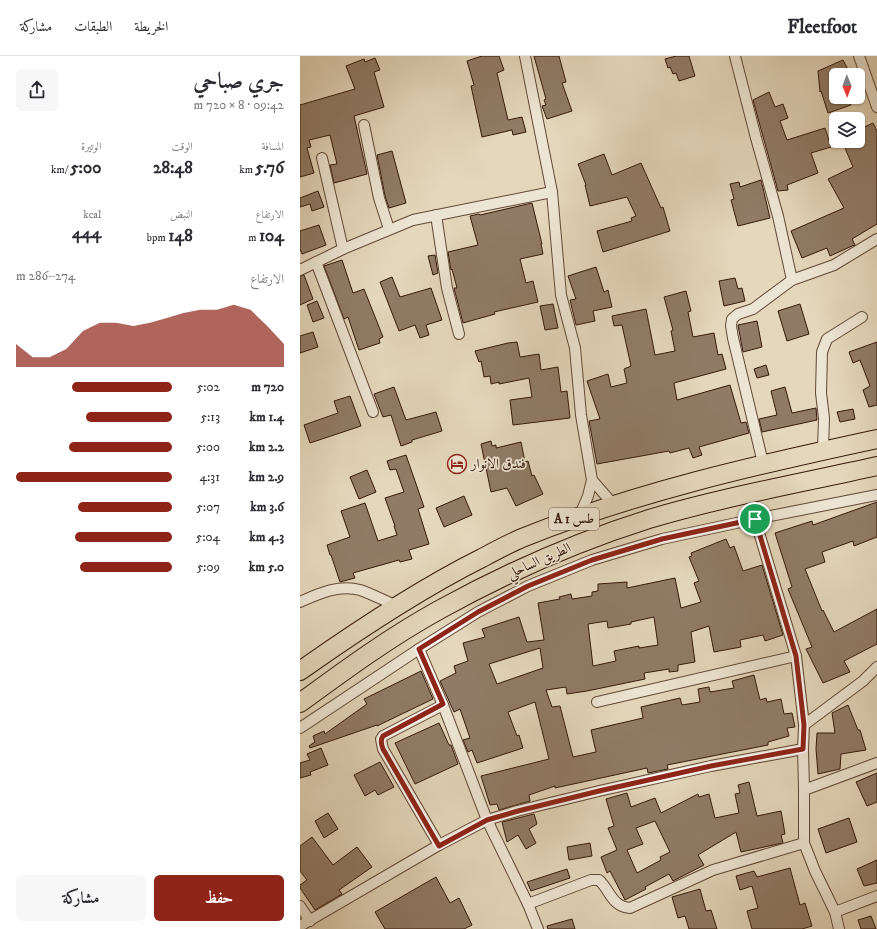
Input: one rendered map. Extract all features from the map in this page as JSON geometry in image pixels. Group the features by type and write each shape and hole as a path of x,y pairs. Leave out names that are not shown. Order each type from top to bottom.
{"highway":[{"name":"الطريق الساحلي","path":"300,671 335,646 453,572 521,539 613,504 673,487 763,463 877,439"},
{"name":"الطريق الساحلي","path":"300,703 358,660 439,610 511,573 585,541 649,519 712,503 877,466"}],"street":[{"path":"525,56 552,192 561,295 575,348 581,415 592,480 588,496 579,517"},
{"path":"735,56 778,216 792,280"},
{"path":"859,56 877,107"},
{"path":"364,125 379,198 389,229"},
{"path":"322,158 343,249"},
{"path":"300,270 343,249 413,220 552,192"},
{"path":"436,215 447,288 459,334"},
{"path":"763,463 731,326 732,319 738,314 752,309 792,280 834,265 877,239"},
{"path":"316,262 373,412"},
{"path":"823,450 824,418 821,393 822,352 827,339 862,317"},
{"path":"592,480 613,504"},
{"path":"300,728 419,649 478,612 528,586 592,560 662,539 755,519 876,498"},
{"path":"755,519 796,656 804,725 804,843 815,871 835,912 839,929"},
{"path":"300,602 321,593 341,588 358,590 397,606"},
{"path":"419,649 443,704 487,820 528,904 538,929"},
{"path":"597,702 796,656"},
{"path":"804,725 863,681 877,667"},
{"path":"439,846 383,749 381,739 383,736 443,704"},
{"path":"300,926 487,820 621,786 711,766 803,749"},
{"path":"804,790 877,763"},
{"path":"528,904 592,880 599,880 614,900 623,907 630,908 713,870 804,843"},
{"path":"835,912 877,896"},
{"path":"300,906 310,921"}],"building":[{"path":"482,56 499,56 504,70 497,73 508,120 522,117 526,132 513,135 512,130 482,137 471,86 474,85 467,61"},
{"path":"534,56 559,56 566,82 562,83 572,111 547,119 542,106 546,105 544,100 546,99"},
{"path":"676,56 689,56 695,76 679,81 676,73 673,74 670,67 668,68 665,59"},
{"path":"375,58 380,70 374,72 384,107 354,116 367,174 334,183 330,165 337,164 330,135 309,140 311,147 307,148 314,173 300,177 300,105 355,89 346,66 364,59 365,62"},
{"path":"843,60 847,68 829,68 829,104 851,105 828,113 821,91 820,92 818,71"},
{"path":"769,92 775,107 783,104 788,118 780,121 787,140 825,128 829,141 829,148 811,153 818,173 787,185 788,190 778,191 753,100"},
{"path":"873,123 877,131 877,224 852,239 855,245 830,256 827,248 802,258 791,231 844,208 828,179 853,167 845,148 865,148 865,127"},
{"path":"392,151 406,203 389,208 385,196 377,155"},
{"path":"604,154 612,175 641,163 661,208 663,207 670,231 603,252 597,231 632,221 631,218 636,216 627,197 590,206 586,185 578,164"},
{"path":"761,180 770,218 738,226 731,200 734,199 730,184 739,182 740,187"},
{"path":"318,191 324,207 312,211 310,204 300,207 300,198"},
{"path":"532,203 543,254 520,259 526,283 533,281 538,302 494,312 495,314 463,323 454,288 457,288 452,269 451,270 448,252 478,245 470,216"},
{"path":"319,225 326,245 302,254 300,249 300,231"},
{"path":"435,255 438,273 433,275 428,256"},
{"path":"342,260 353,293 364,289 383,337 379,339 380,343 359,350 348,317 344,319 324,266"},
{"path":"596,267 604,292 608,290 612,307 593,311 595,321 576,325 570,300 576,299 568,276"},
{"path":"304,275 313,299 300,305 300,276"},
{"path":"392,277 400,297 431,288 442,320 426,325 429,335 420,338 415,325 399,331 380,282"},
{"path":"735,278 738,289 742,288 745,301 724,306 719,281"},
{"path":"686,291 691,311 688,312 693,337 714,333 718,355 722,354 726,369 674,383 677,400 730,385 741,423 746,422 749,433 699,447 702,455 693,458 689,448 670,453 669,451 597,464 589,421 600,419 587,381 608,374 611,387 627,383 624,369 631,366 622,325 614,326 612,316 646,309 655,355 675,351 671,331 673,330 664,297"},
{"path":"317,301 324,318 313,322 307,305"},
{"path":"553,304 558,328 545,330 540,306"},
{"path":"800,304 809,334 787,341 778,311"},
{"path":"757,321 762,347 743,352 738,325"},
{"path":"313,332 318,347 300,353 300,336"},
{"path":"517,342 520,357 539,354 541,370 558,367 561,392 567,391 570,418 513,425 510,400 532,397 529,378 499,384 499,382 491,384 490,376 484,377 481,361 479,362 475,351"},
{"path":"877,342 877,405 869,407 863,390 870,386 860,360 853,363 849,352"},
{"path":"766,365 769,375 757,378 754,369"},
{"path":"394,387 406,420 436,412 442,431 412,440 412,442 401,446 391,415 383,417 374,394"},
{"path":"785,387 792,413 816,408 817,420 762,432 759,419 777,415 771,391"},
{"path":"350,396 361,426 310,443 304,425 338,413 334,401"},
{"path":"853,409 855,419 840,422 837,412"},
{"path":"491,441 492,446 496,445 496,448 521,442 525,462 528,461 532,476 534,475 543,494 516,506 507,488 491,492 481,444"},
{"path":"406,455 424,507 418,509 429,544 409,550 412,559 400,562 399,560 353,573 355,578 340,582 327,545 350,537 341,511 365,503 378,541 397,535 385,498 404,492 396,469 390,470 387,461"},
{"path":"367,470 376,492 359,499 350,477"},
{"path":"464,496 472,515 444,527 436,508"},
{"path":"877,502 877,537 854,546 853,541 822,552 825,562 805,569 822,611 823,610 834,632 877,609 877,644 844,661 850,672 823,683 806,649 812,647 788,589 792,587 775,533 812,521 813,525"},
{"path":"726,539 730,548 734,546 743,571 762,565 783,635 765,641 763,635 740,640 741,647 714,652 709,626 691,632 695,662 678,665 678,671 669,672 669,669 644,673 645,679 567,694 566,687 546,690 552,707 560,706 573,757 596,752 591,730 643,718 641,707 680,698 682,705 700,702 698,689 709,687 710,692 734,688 732,681 754,675 760,700 766,698 767,702 781,699 784,714 792,713 795,727 787,728 789,736 768,742 768,745 667,765 668,769 648,773 647,768 555,788 555,786 529,795 530,801 499,810 497,804 490,805 481,776 549,759 535,702 508,712 517,736 519,735 523,748 477,763 472,750 468,752 463,740 470,738 460,709 454,712 440,681 456,673 454,666 468,661 463,643 485,637 482,629 519,617 527,642 544,640 538,603 560,599 559,597 571,594 572,599 592,596 592,592 598,591 598,584 627,582 627,588 675,578 681,608 701,602 694,583 699,581 689,557 692,556 691,553","holes":["654,617 658,645 639,648 639,646 614,651 616,661 593,666 588,624 607,621 608,628 631,624 631,622","540,648 543,668 497,684 489,664"]},
{"path":"421,671 433,699 377,726 310,748 309,746 315,742 313,736 324,731 325,734 367,704 364,699"},
{"path":"848,705 858,730 860,730 866,750 841,754 840,769 818,774 816,749 817,733 835,733 832,713"},
{"path":"439,723 449,745 451,745 458,764 415,784 395,743"},
{"path":"321,748 328,765 310,772 311,775 300,778 300,763 310,760 307,754"},
{"path":"380,762 394,787 378,795 375,790 365,796 354,775"},
{"path":"877,773 877,802 867,806 856,782"},
{"path":"749,782 757,816 781,811 785,834 781,835 783,843 741,852 736,832 698,855 704,865 673,881 669,874 645,887 646,889 625,900 610,871 607,873 601,857 617,850 608,828 614,826 606,799 627,793 631,807 655,798 661,813 698,794 699,797 709,794 715,818 739,813 735,794 740,793 738,785","holes":["655,821 670,852 660,857 661,860 637,873 627,850 643,844 636,828"]},
{"path":"328,813 338,829 324,838 315,821"},
{"path":"534,814 537,824 529,829 536,843 526,849 518,835 507,842 502,822"},
{"path":"849,818 857,842 826,853 818,829"},
{"path":"312,837 333,865 357,847 372,867 339,890 342,894 315,910 300,888 300,885 307,880 300,871 300,846"},
{"path":"590,843 592,856 569,860 567,847"},
{"path":"877,860 877,883 864,886 857,869"},
{"path":"790,868 800,905 805,903 812,926 802,929 752,929 747,911 758,908 752,886 740,890 736,876 754,871 757,877"},
{"path":"567,869 570,878 531,891 527,882"},
{"path":"436,877 450,903 459,898 472,925 464,929 385,929 375,912"},
{"path":"700,889 706,911 711,910 717,929 689,929 685,916 678,918 672,897"},
{"path":"871,916 876,929 861,929 858,920"},
{"path":"572,919 575,929 548,929 547,926"}],"place":[{"name":"فندق الانوار","path":"457,464"}],"route":[{"path":"755,519 796,656 804,725 803,749 711,766 518,811 487,820 439,846 383,749 381,743 383,736 443,704 419,649 478,612 528,586 592,560 662,539 755,519"}]}
